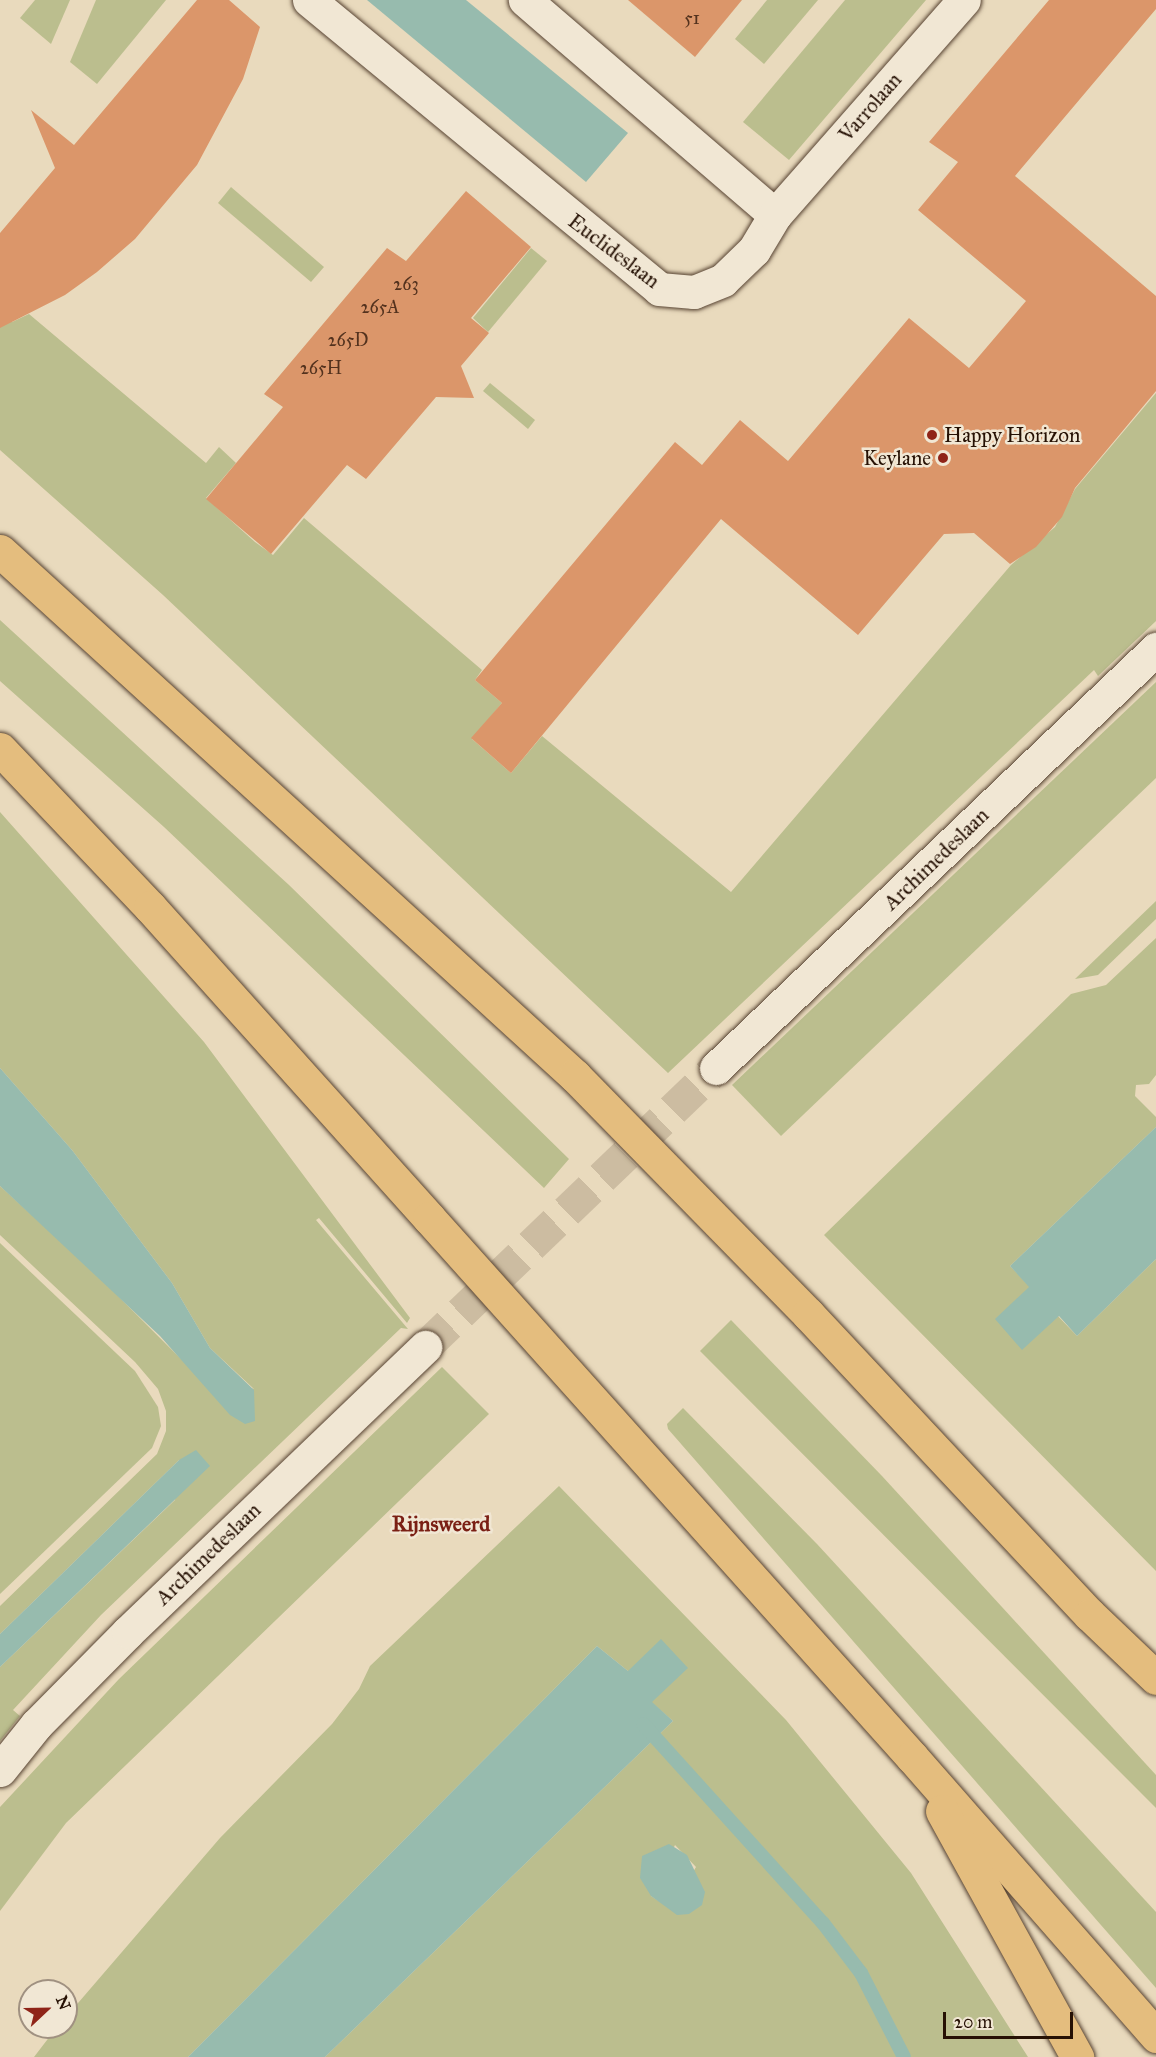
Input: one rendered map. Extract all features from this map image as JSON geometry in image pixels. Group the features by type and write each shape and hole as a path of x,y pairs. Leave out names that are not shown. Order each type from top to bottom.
{"highway":[{"path":"0,550 574,1076 808,1314 1090,1615 1156,1692"},
{"path":"0,749 166,925 912,1757 1156,2036"},
{"path":"1090,1615 1156,1678"},
{"path":"912,1757 1077,2057"}],"street":[{"name":"Euclideslaan","path":"309,0 659,289 694,292 723,280 754,250 775,215"},
{"path":"525,0 775,215"},
{"name":"Varrolaan","path":"775,215 964,0"},
{"name":"Archimedeslaan","path":"716,1068 1156,649"},
{"name":"Archimedeslaan","path":"0,1770 36,1725 128,1632 425,1347"}],"green space":[{"path":"35,0 70,0 51,44 20,18"},
{"path":"96,0 166,0 97,84 70,62"},
{"path":"767,0 818,0 764,64 735,39"},
{"path":"845,0 926,0 789,160 743,122"},
{"path":"231,187 324,267 311,282 218,203"},
{"path":"531,248 547,261 488,332 473,318"},
{"path":"29,314 206,463 219,447 236,463 206,498 255,542 273,555 304,518 482,670 475,680 502,703 472,739 511,773 542,736 731,892 1011,565 1055,527 1075,489 1156,393 1156,621 1098,676 1094,670 668,1073 163,595 0,450 0,316 12,322"},
{"path":"490,383 535,420 528,429 483,391"},
{"path":"0,620 289,885 569,1159 544,1188 164,827 0,681"},
{"path":"1156,682 1156,778 781,1136 732,1085"},
{"path":"0,812 204,1042 410,1318 407,1323 319,1218 316,1220 408,1329 401,1328 101,1615 13,1710 20,1716 0,1741 0,1667 175,1500 179,1460 0,1634 0,1606 157,1454 166,1431 166,1411 158,1389 135,1362 0,1235 0,1186 92,1270 191,1369 254,1389 210,1348 172,1283 72,1150 0,1068"},
{"path":"1156,901 1156,919 1098,975 1075,979"},
{"path":"1156,938 1156,1075 1149,1084 1136,1085 1135,1096 1156,1117 1156,1127 1010,1266 1077,1336 1156,1259 1156,1571 824,1235 1071,994 1106,985"},
{"path":"0,1243 135,1371 158,1407 161,1426 152,1448 0,1594"},
{"path":"731,1320 882,1476 1156,1775 1156,1808 700,1351"},
{"path":"442,1367 489,1414 66,1823 0,1911 0,1807 119,1679"},
{"path":"683,1408 817,1544 1156,1912 1156,1988 668,1429 667,1424"},
{"path":"559,1486 786,1720 911,1873 1028,2057 325,2057 673,1721 651,1702 628,1671 597,1646 188,2057 34,2057 48,2039 78,2039 78,2003 220,1838 332,1724 359,1689 370,1666","holes":["675,1845 696,1867 671,1909 651,1896"]}],"water":[{"path":"367,0 466,0 628,133 586,182"},
{"path":"0,1068 72,1150 172,1283 210,1348 254,1390 255,1421 245,1424 230,1415 160,1336 0,1186"},
{"path":"1156,1127 1156,1259 1077,1336 1059,1316 1022,1350 995,1319 1029,1287 1010,1266"},
{"path":"196,1450 210,1466 0,1667 0,1634 179,1460"},
{"path":"661,1639 688,1668 652,1702 673,1721 325,2057 188,2057 597,1646 628,1671"},
{"path":"669,1844 687,1855 705,1892 702,1905 689,1914 677,1915 651,1896 640,1878 642,1856"}],"building":[{"path":"197,0 229,0 260,27 243,79 197,165 135,239 97,272 65,295 0,328 0,233 55,168 31,110 74,145"},
{"path":"628,0 742,0 695,57"},
{"path":"1049,0 1156,0 1156,9 1015,176 1156,296 1156,391 1075,488 1062,517 1036,547 1010,564 974,533 944,534 858,635 721,519 511,773 471,738 502,703 475,680 675,442 702,465 740,420 788,461 909,318 969,368 1026,301 918,210 958,162 929,142"},
{"path":"466,191 531,247 471,318 489,333 461,366 474,398 436,397 366,479 347,465 271,554 206,499 283,407 264,394 387,248 406,261"}],"waterway":[{"path":"643,1724 823,1923 861,1973 904,2057"}],"tunnel":[{"path":"425,1347 716,1068"}],"place":[{"name":"Happy Horizon","path":"932,435"},
{"name":"Keylane","path":"943,458"}],"district":[{"name":"Rijnsweerd","path":"441,1524"}]}
